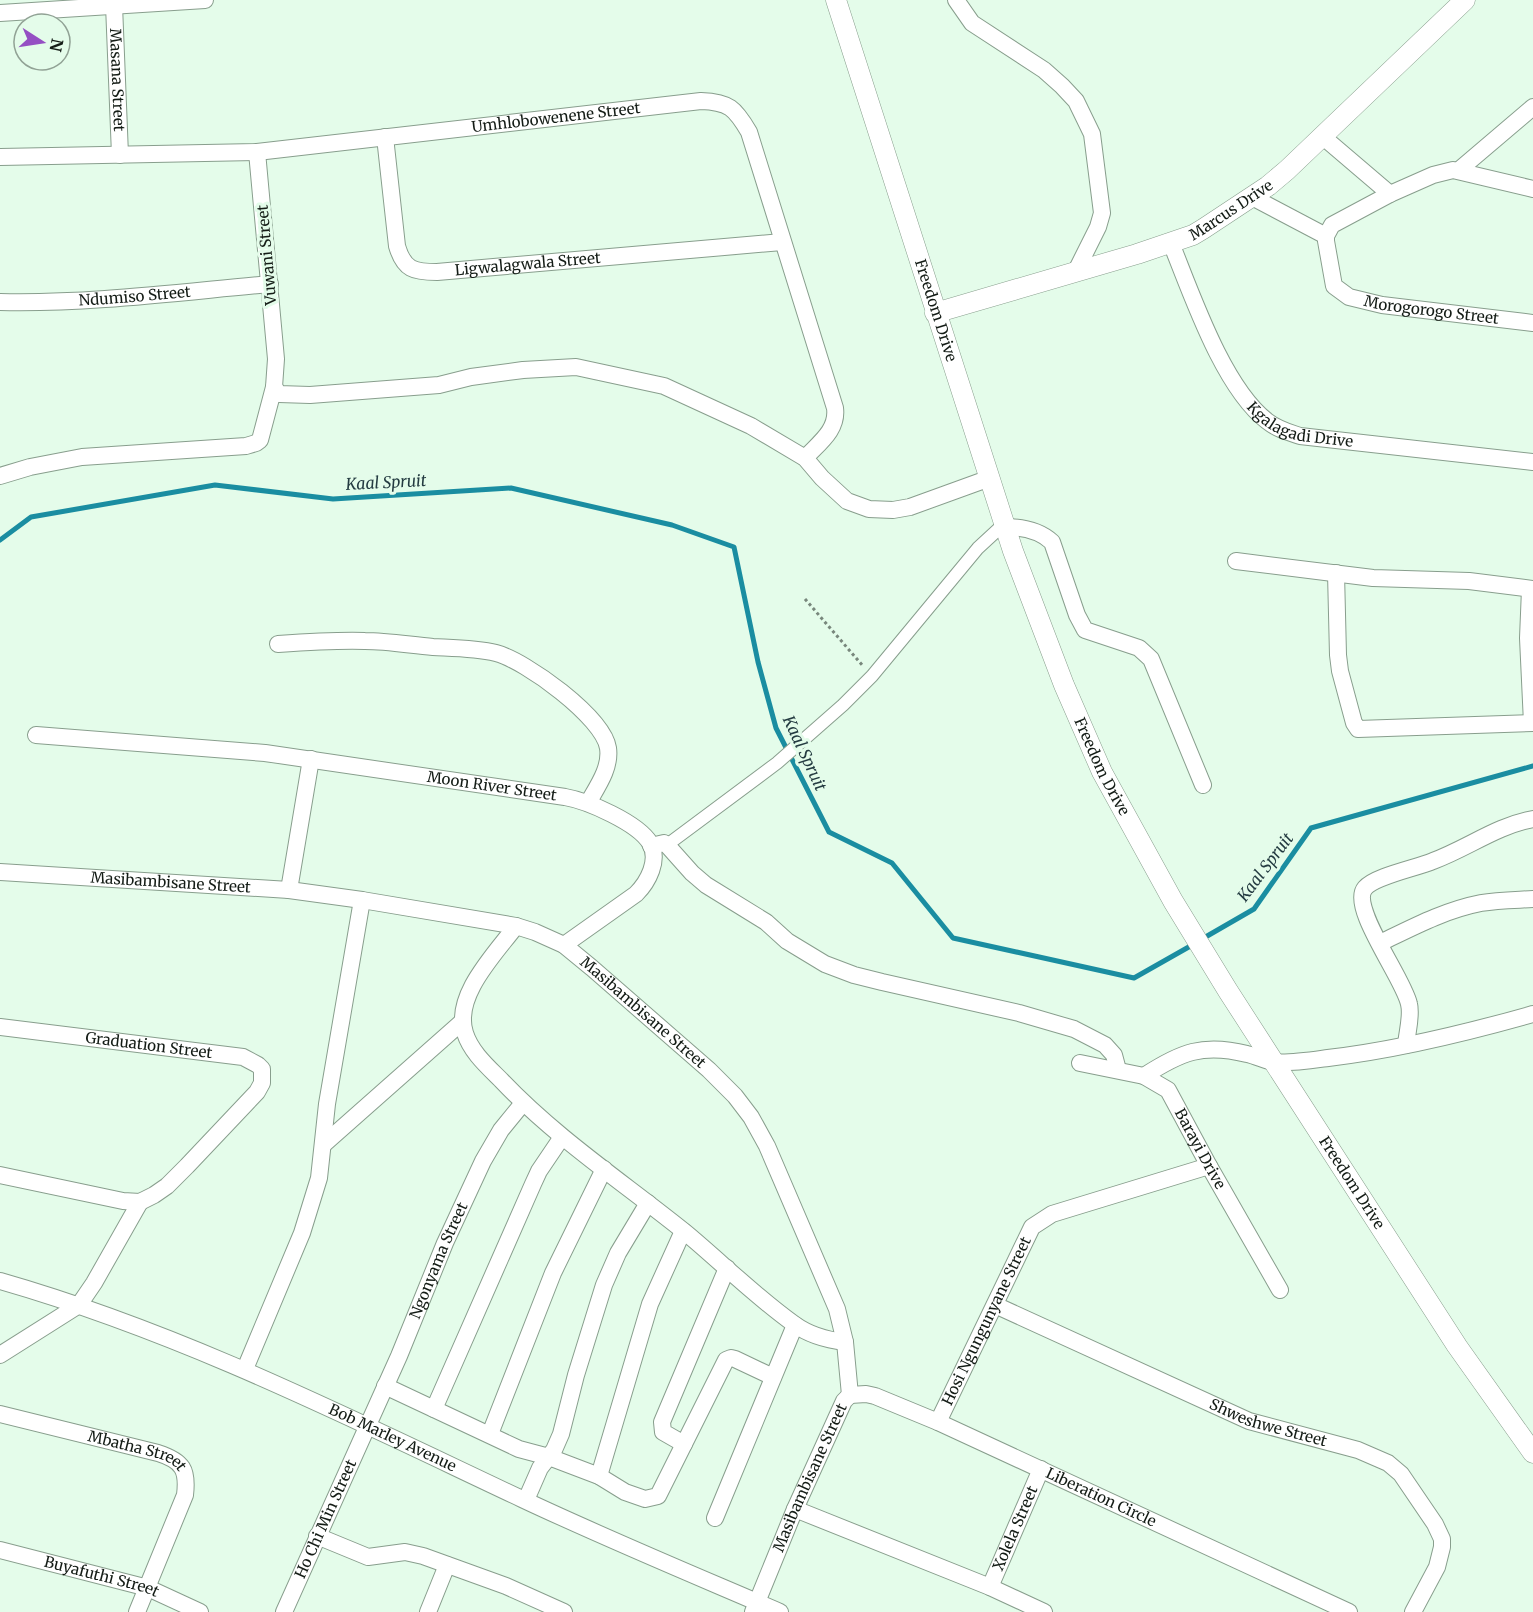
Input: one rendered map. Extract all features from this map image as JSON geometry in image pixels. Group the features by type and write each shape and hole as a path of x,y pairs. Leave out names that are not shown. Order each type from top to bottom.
{"street":[{"path":"0,13 205,0"},
{"name":"Freedom Drive","path":"836,0 1005,525 1088,742 1173,901 1228,991 1457,1346 1533,1453"},
{"path":"956,0 972,23 1044,70 1062,86 1076,101 1092,134 1101,213 1098,227 1075,273"},
{"name":"Marcus Drive","path":"935,313 1075,273 1170,243 1203,229 1252,197 1287,170 1465,0"},
{"name":"Masana Street","path":"114,5 120,154"},
{"name":"Umhlobowenene Street","path":"0,157 257,152 701,101 727,104 735,110 748,132 836,413 830,432 806,458"},
{"path":"1459,170 1533,106"},
{"path":"1322,136 1390,194"},
{"name":"Ligwalagwala Street","path":"385,137 397,246 403,262 419,272 782,242"},
{"name":"Vuwani Street","path":"0,474 82,457 251,445 263,435 274,387 276,359 257,152"},
{"path":"1252,197 1326,236 1336,221 1433,175 1459,170 1533,189"},
{"name":"Morogorogo Street","path":"1326,236 1334,286 1349,297 1382,305 1533,323"},
{"name":"Kgalagadi Drive","path":"1170,243 1229,375 1257,412 1273,426 1300,436 1533,462"},
{"name":"Ndumiso Street","path":"0,302 40,303 270,284"},
{"path":"274,387 279,394 290,396 349,393 439,385 471,377 523,370 576,367 638,379 670,388 751,426 806,458 822,478 847,501 869,509 910,507 990,478"},
{"path":"564,945 644,886 659,845 777,763 843,705 872,676 978,548 1005,525 1025,528 1052,542 1077,615 1085,630 1139,648 1151,659 1203,785"},
{"path":"1236,561 1336,573 1373,578 1469,581 1531,589 1528,638 1533,723 1358,729 1354,723 1340,671 1336,573"},
{"path":"278,644 338,641 386,642 488,651 506,657 570,698 582,709 605,740 608,752 606,766 588,803"},
{"name":"Moon River Street","path":"36,735 232,750 311,759 565,797 588,803 659,845 706,885 766,922 787,941 825,964 854,975 1019,1013 1074,1029 1105,1044 1114,1054 1118,1070"},
{"path":"289,890 311,759"},
{"path":"1406,1045 1409,1003 1363,912 1364,889 1370,884 1458,851 1503,826 1533,819"},
{"name":"Masibambisane Street","path":"0,872 289,890 516,926 564,945 709,1070 735,1096 751,1117 767,1146 816,1258 839,1316 845,1342 850,1395 844,1401 795,1509 756,1607"},
{"path":"1380,943 1433,918 1461,909 1482,903 1533,899"},
{"path":"245,1369 306,1223 318,1178 324,1144 327,1104 362,900"},
{"path":"516,926 468,993 463,1021 465,1032 481,1059 523,1103 562,1137 683,1231 795,1325 820,1336 845,1342"},
{"path":"1144,1076 1167,1061 1201,1049 1212,1048 1245,1053 1274,1062 1346,1056 1479,1029 1533,1014"},
{"path":"324,1144 463,1021"},
{"name":"Graduation Street","path":"0,1027 243,1057 258,1065 263,1075 262,1083 252,1099 167,1186 140,1202"},
{"name":"Barayi Drive","path":"1080,1063 1144,1076 1162,1085 1175,1099 1209,1166 1280,1290"},
{"name":"Ngonyama Street","path":"366,1425 386,1386 445,1243 483,1161 501,1130 523,1103"},
{"path":"434,1408 533,1184 543,1164 562,1137"},
{"name":"Hosi Ngungunyane Street","path":"938,1422 1027,1234 1039,1221 1052,1214 1209,1166"},
{"path":"489,1434 553,1273 604,1169"},
{"path":"0,1175 104,1198 140,1202 79,1305 0,1354"},
{"path":"526,1500 540,1468 549,1457 561,1434 576,1375 604,1286 618,1253 648,1203"},
{"path":"599,1476 650,1304 683,1231"},
{"path":"684,1444 663,1432 662,1422 727,1268"},
{"name":"Bob Marley Avenue","path":"0,1281 79,1305 245,1369 756,1607 780,1612"},
{"name":"Shweshwe Street","path":"994,1305 1249,1421 1358,1450 1388,1463 1401,1474 1435,1524 1442,1539 1437,1567 1413,1612"},
{"path":"715,1518 795,1325"},
{"path":"386,1386 519,1449 549,1457 599,1476 625,1492 645,1499 658,1496 726,1360 735,1359 773,1377"},
{"name":"Liberation Circle","path":"850,1395 875,1396 938,1422 1349,1612"},
{"name":"Mbatha Street","path":"0,1414 170,1456 180,1463 186,1482 185,1495 148,1588"},
{"name":"Ho Chi Min Street","path":"284,1612 366,1425"},
{"name":"Xolela Street","path":"990,1587 1041,1469"},
{"path":"795,1509 990,1587 1044,1612"},
{"path":"317,1536 368,1557 405,1552 506,1586 564,1612"},
{"name":"Buyafuthi Street","path":"0,1550 148,1588 200,1612"},
{"path":"428,1612 447,1565"},
{"path":"136,1612 148,1588"}],"path":[{"path":"805,599 872,676"}],"waterway":[{"name":"Kaal Spruit","path":"0,540 31,517 215,485 333,499 511,488 672,525 734,547 758,662 776,728 829,832 892,863 953,938 1134,978 1194,944"},
{"name":"Kaal Spruit","path":"1202,939 1254,909 1311,828 1533,766"}]}
